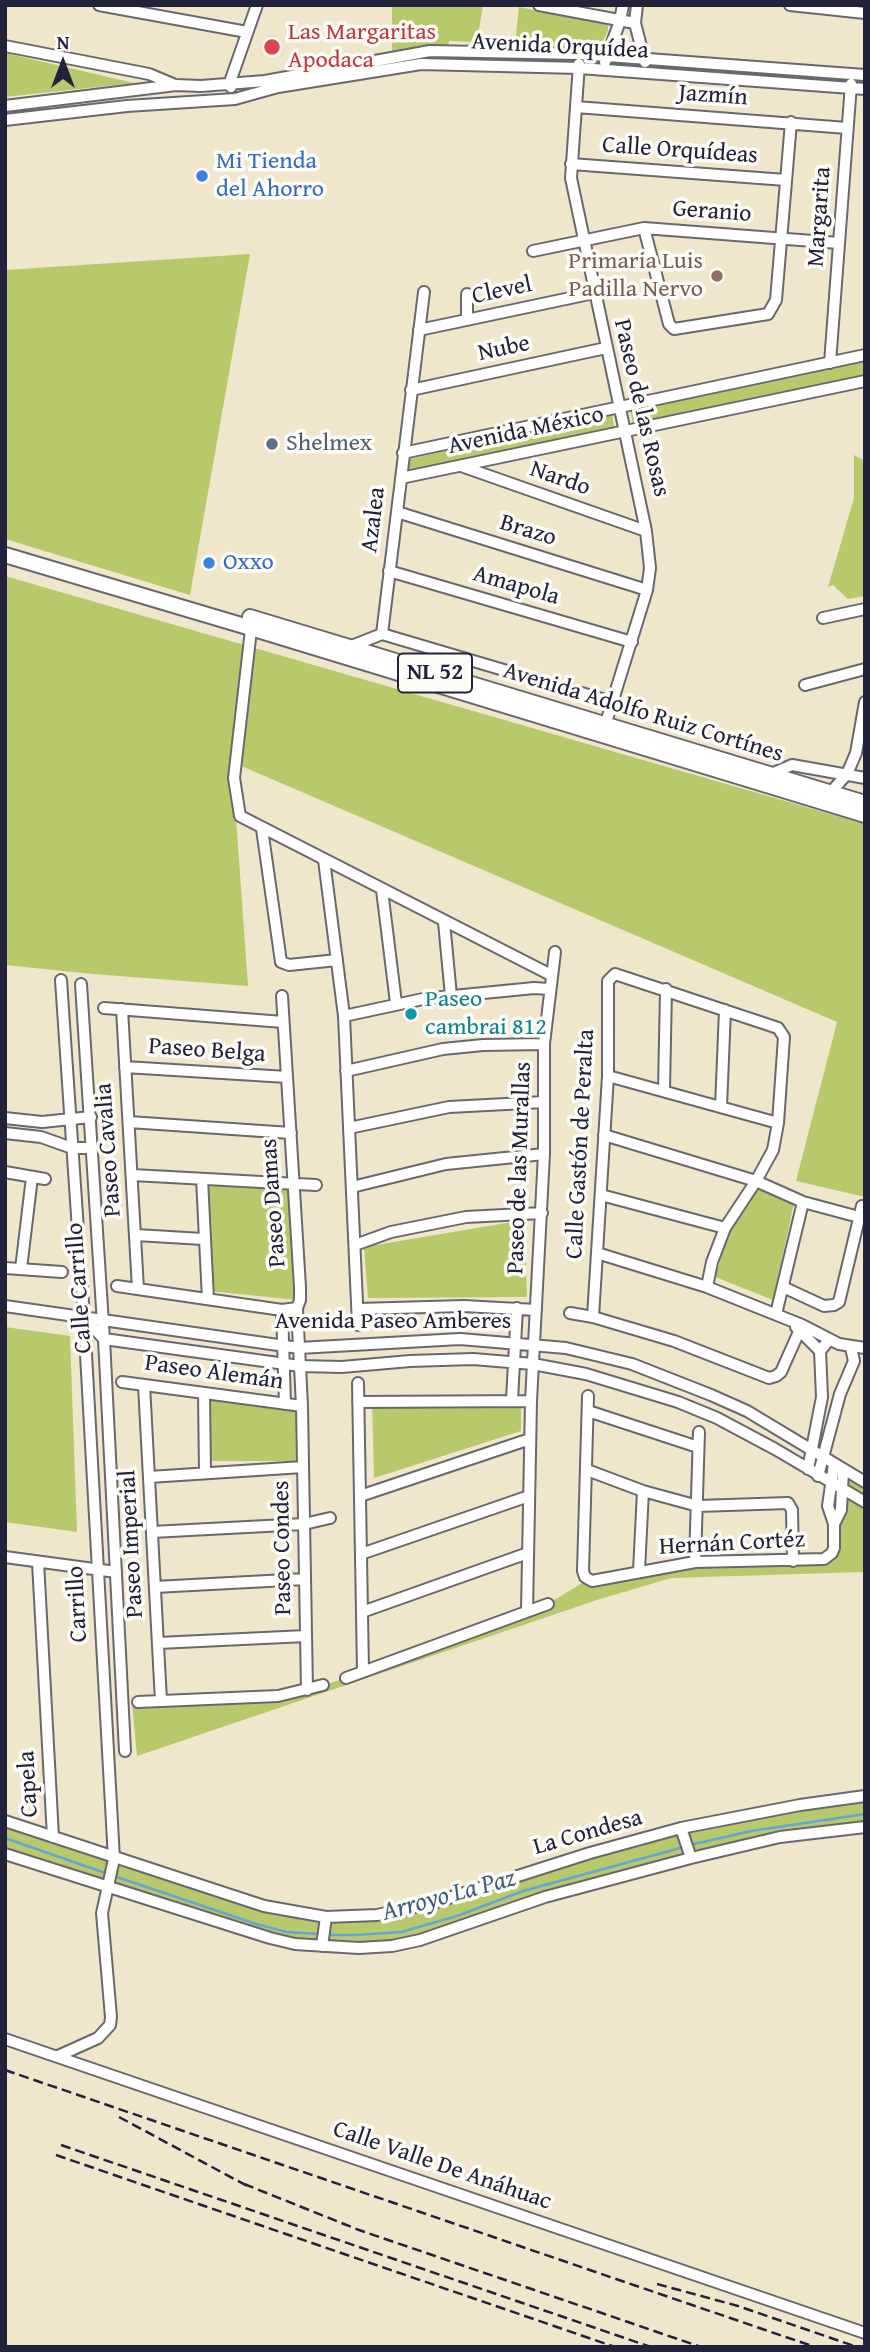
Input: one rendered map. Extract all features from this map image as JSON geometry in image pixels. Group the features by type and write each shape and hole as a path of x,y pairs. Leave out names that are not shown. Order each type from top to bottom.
{"main road":[{"name":"Avenida Adolfo Ruiz Cortínes","path":"5,545 252,623 349,647 604,731 769,775 834,800 864,803"},
{"path":"5,555 252,623 604,731 786,792 834,800"}],"street":[{"path":"99,5 247,32"},
{"path":"214,100 230,82 257,5"},
{"path":"539,5 635,23"},
{"path":"603,70 621,21 623,5"},
{"path":"637,5 635,23 647,72"},
{"path":"790,5 865,13"},
{"path":"5,46 149,74 176,85"},
{"name":"Avenida Orquídea","path":"5,106 176,85 201,86 289,77 430,51 580,54 865,75"},
{"name":"Paseo de las Rosas","path":"580,54 571,178 646,531 650,568 647,590 604,731"},
{"name":"Avenida Orquídea","path":"5,120 127,106 235,99 278,87 422,64 579,68 865,89"},
{"name":"Margarita","path":"830,363 852,74"},
{"path":"230,82 235,99"},
{"path":"126,91 127,106"},
{"name":"Jazmín","path":"576,107 847,128"},
{"path":"644,229 669,324 674,329 768,314 776,300 791,122"},
{"name":"Calle Orquídeas","path":"571,164 786,180"},
{"name":"Geranio","path":"533,251 644,229 839,243"},
{"name":"Azalea","path":"382,635 424,292"},
{"name":"Clevel","path":"419,330 594,293"},
{"path":"467,294 467,320"},
{"name":"Nube","path":"411,390 606,348"},
{"name":"Avenida México","path":"403,453 865,355"},
{"name":"Avenida México","path":"401,478 865,381"},
{"name":"Nardo","path":"460,466 646,531"},
{"name":"Brazo","path":"397,512 647,590"},
{"name":"Amapola","path":"388,570 632,642"},
{"path":"823,618 865,608"},
{"path":"252,623 234,778 240,816 551,975"},
{"path":"349,647 382,635 612,702"},
{"path":"806,685 865,669"},
{"path":"834,800 859,742 865,702"},
{"path":"769,775 792,765 865,778"},
{"path":"262,829 281,962 289,965 337,960"},
{"path":"324,860 344,1016 358,1325"},
{"path":"382,890 396,1003"},
{"path":"444,922 451,996"},
{"name":"Paseo de las Murallas","path":"527,1611 531,1401 544,1154 544,1044 555,952"},
{"name":"Calle Gastón de Peralta","path":"593,1317 608,1076 608,981 612,975 619,974 666,989"},
{"name":"Calle Carrillo","path":"61,980 84,1318"},
{"name":"Calle Carrillo","path":"81,984 103,1320 125,1751"},
{"path":"344,1016 396,1003 534,988 549,989"},
{"path":"664,1090 666,989 778,1028 784,1037 778,1123 773,1150 725,1228 712,1262 707,1287"},
{"name":"Paseo Damas","path":"282,996 300,1287 297,1308 302,1406"},
{"path":"104,1008 283,1022"},
{"name":"Paseo Cavalia","path":"122,1009 138,1289"},
{"path":"721,1107 725,1010"},
{"path":"346,1071 443,1049 544,1044"},
{"name":"Paseo Belga","path":"125,1067 287,1077"},
{"path":"608,1076 778,1123"},
{"path":"349,1128 449,1107 544,1101"},
{"path":"5,1118 42,1122 90,1116"},
{"path":"129,1122 291,1133"},
{"path":"5,1133 41,1137 72,1148 92,1148"},
{"path":"604,1135 756,1181 803,1202 861,1211 861,1230 841,1297 834,1306 824,1306 783,1287"},
{"path":"352,1187 446,1164 544,1154"},
{"path":"5,1172 45,1179"},
{"path":"132,1175 316,1185"},
{"path":"21,1269 32,1177"},
{"path":"202,1179 208,1299"},
{"path":"601,1195 725,1228"},
{"path":"776,1314 803,1202"},
{"path":"355,1245 391,1232 453,1219 504,1213 542,1213"},
{"path":"136,1236 203,1239"},
{"path":"597,1253 707,1287 776,1314 830,1340 851,1348 865,1348"},
{"path":"5,1268 62,1272"},
{"path":"117,1286 282,1310 297,1308"},
{"name":"Avenida Paseo Amberes","path":"5,1306 284,1347 438,1340 534,1344 598,1355 672,1378 747,1411 865,1482"},
{"path":"358,1309 411,1306 536,1310"},
{"name":"Paseo de las Murallas","path":"512,1400 517,1308"},
{"path":"282,1310 285,1404"},
{"path":"570,1313 593,1317 674,1341 769,1378 781,1372 797,1326"},
{"path":"84,1318 104,1339"},
{"name":"Carrillo","path":"58,2056 98,2038 110,2025 111,2017 102,1913 114,1861 84,1318"},
{"path":"797,1326 820,1351 822,1397 808,1469"},
{"name":"Avenida Paseo Amberes","path":"104,1339 300,1366 342,1367 439,1359 515,1362 586,1374 678,1402 747,1434 865,1502"},
{"path":"820,1351 830,1340"},
{"path":"818,1476 840,1394 859,1361 851,1348"},
{"name":"Paseo Alemán","path":"121,1382 302,1406"},
{"path":"358,1383 363,1671"},
{"name":"Paseo Imperial","path":"144,1385 161,1701"},
{"path":"204,1393 205,1473"},
{"path":"588,1395 587,1470 643,1491 698,1506 785,1502 790,1504 793,1561"},
{"path":"358,1402 531,1401"},
{"name":"Paseo Condes","path":"302,1406 306,1690"},
{"path":"588,1410 698,1447"},
{"path":"695,1562 699,1432"},
{"path":"360,1496 530,1439"},
{"path":"149,1477 303,1467"},
{"path":"834,1524 828,1506 831,1484 839,1467"},
{"path":"834,1524 841,1510 839,1467"},
{"name":"Hernán Cortéz","path":"587,1470 583,1571 587,1580 597,1582 639,1571 695,1562 824,1559 834,1548 834,1524"},
{"path":"639,1571 643,1491"},
{"path":"361,1553 529,1496"},
{"path":"152,1532 304,1524 330,1518"},
{"path":"362,1612 528,1553"},
{"path":"5,1557 116,1572"},
{"name":"Capela","path":"38,1562 53,1837"},
{"path":"155,1587 305,1579"},
{"path":"346,1678 548,1604"},
{"path":"158,1643 306,1636"},
{"path":"138,1702 278,1696 323,1685"},
{"name":"La Condesa","path":"5,1821 114,1861 264,1906 325,1919 377,1915 433,1903 590,1853 800,1805 865,1796"},
{"name":"La Condesa","path":"5,1854 270,1938 295,1944 359,1948 420,1940 545,1897 690,1854 780,1837 865,1827"},
{"path":"683,1831 690,1854"},
{"path":"322,1944 325,1919"},
{"name":"Calle Valle De Anáhuac","path":"5,2039 865,2333"}],"green space":[{"path":"392,5 483,5 477,42 449,41 448,48 392,53"},
{"path":"519,7 608,25 608,31 599,49 515,45"},
{"path":"5,53 134,83 5,97"},
{"path":"250,254 190,595 5,539 5,270"},
{"path":"865,359 865,377 634,428 630,410"},
{"path":"612,414 615,431 408,475 410,459"},
{"path":"854,455 865,461 865,596 848,599 833,585 828,587 854,498"},
{"path":"5,576 865,824 865,1197 796,1181 837,1022 232,762 248,986 5,965"},
{"path":"204,1183 291,1190 297,1300 209,1291"},
{"path":"759,1186 794,1203 773,1300 715,1277 730,1230"},
{"path":"524,1220 527,1297 368,1298 364,1247"},
{"path":"5,1327 70,1336 77,1532 5,1522"},
{"path":"208,1397 297,1409 297,1461 212,1461"},
{"path":"372,1403 521,1406 521,1431 374,1478"},
{"path":"843,1470 865,1482 865,1572 671,1578 597,1600 137,1756 132,1703 295,1694 548,1604 587,1580 639,1571 828,1557"},
{"path":"865,1796 865,1827 691,1858 392,1946 295,1944 5,1854 5,1821 264,1906 326,1917 377,1915 647,1837"}],"waterway":[{"name":"Arroyo La Paz","path":"690,1845 751,1831 865,1814"},
{"name":"Arroyo La Paz","path":"5,1838 108,1874"},
{"name":"Arroyo La Paz","path":"326,1935 401,1932 457,1916 523,1891 684,1847"},
{"name":"Arroyo La Paz","path":"114,1876 256,1924 287,1932 319,1934"}],"railway":[{"path":"5,2070 815,2347"},
{"path":"119,2117 251,2188"},
{"path":"61,2145 651,2347"},
{"path":"56,2155 615,2347"},
{"path":"244,2184 359,2230 701,2347"},
{"path":"657,2284 738,2306 857,2347"}],"place":[{"name":"Las Margaritas Apodaca","path":"272,47"},
{"name":"Mi Tienda del Ahorro","path":"202,176"},
{"name":"Primaria Luis Padilla Nervo","path":"717,276"},
{"name":"Shelmex","path":"272,444"},
{"name":"Oxxo","path":"209,563"},
{"name":"Paseo cambrai 812","path":"411,1014"}]}
